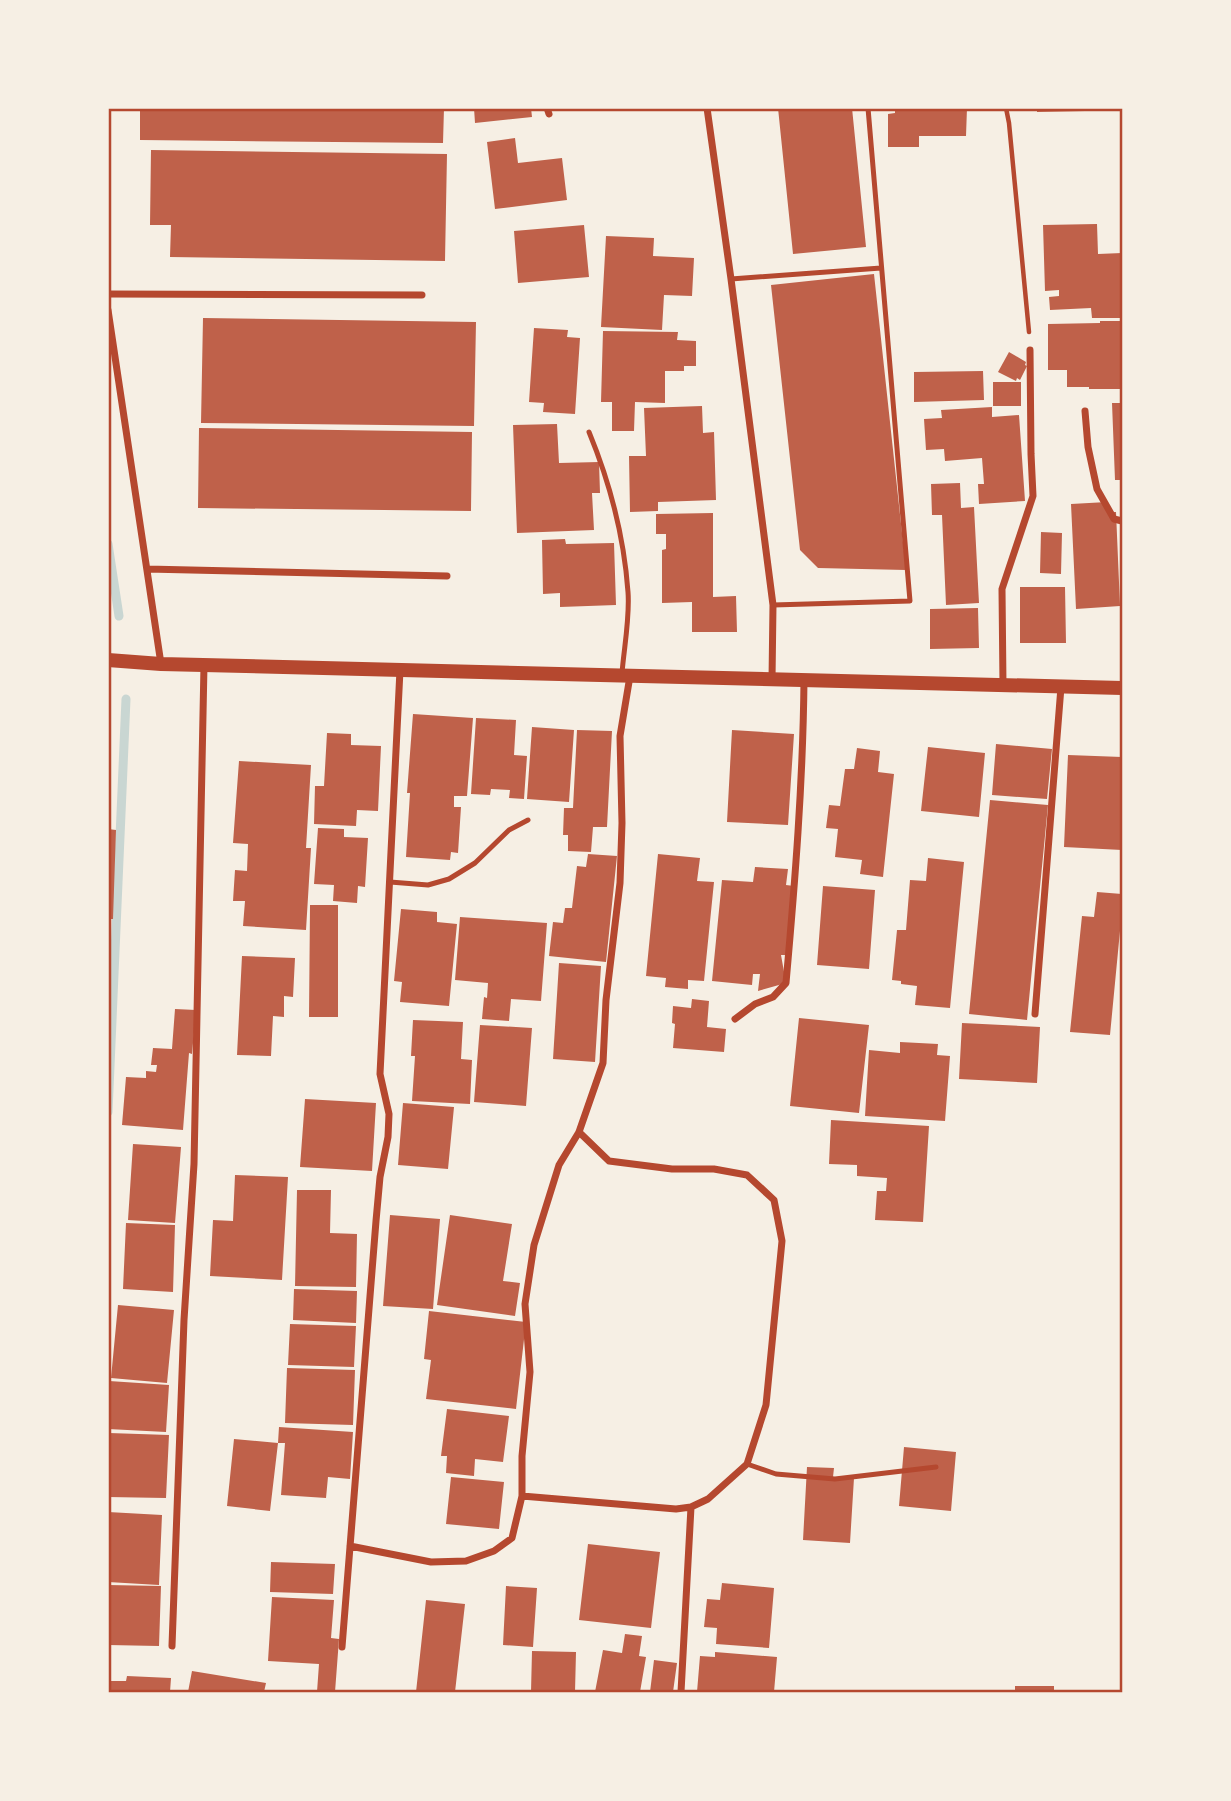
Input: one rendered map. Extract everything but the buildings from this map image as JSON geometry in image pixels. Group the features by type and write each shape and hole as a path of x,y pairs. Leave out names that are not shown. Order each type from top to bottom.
{"main road":[{"path":"108,660 161,664 1122,688"}],"street":[{"path":"707,108 732,279 772,605 772,680"},
{"path":"108,294 422,295"},
{"path":"108,310 161,664"},
{"path":"1003,685 1002,589 1033,496 1030,351"},
{"path":"1086,411 1088,447 1097,489 1114,519 1122,522"},
{"path":"147,569 447,576"},
{"path":"172,1646 184,1320 194,1164 204,665"},
{"path":"342,1647 379,1188 388,1137 388,1114 380,1073 400,670"},
{"path":"350,1546 431,1562 466,1561 494,1551 512,1538 522,1496 522,1456 530,1372 525,1304 533,1257 559,1166 579,1132 603,1063 606,1000 620,883 620,736 626,676"},
{"path":"735,1019 755,1004 773,997 786,983 799,846 804,680"},
{"path":"1035,1014 1061,687"},
{"path":"522,1496 676,1510 691,1507 708,1499 747,1464 766,1405 782,1241 774,1200 747,1175 714,1169 672,1169 609,1161 579,1132"},
{"path":"681,1692 691,1507"}],"lane":[{"path":"772,605 911,601 868,108"},
{"path":"732,279 881,268"},
{"path":"589,432 610,488 620,534 628,595 626,676"},
{"path":"390,881 428,885 449,879 475,863 509,830 528,820"},
{"path":"747,1464 776,1474 835,1479 936,1467"}],"path":[{"path":"1006,108 1011,137 1030,351"}],"waterway":[{"path":"108,544 119,616"},
{"path":"108,1112 126,699"}]}
